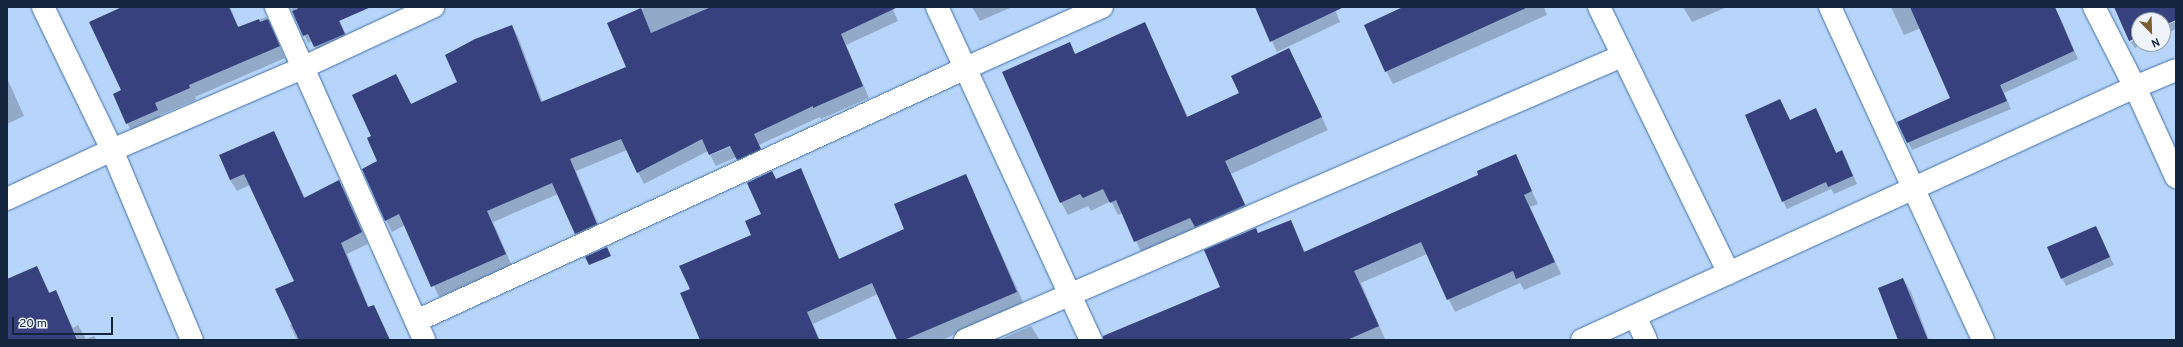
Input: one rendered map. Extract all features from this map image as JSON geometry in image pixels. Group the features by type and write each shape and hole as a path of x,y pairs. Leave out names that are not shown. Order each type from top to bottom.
{"street":[{"path":"43,7 112,150 192,340"},
{"path":"276,7 420,330 966,68 1102,7"},
{"path":"7,199 112,150 302,68 433,7"},
{"path":"937,7 1091,340"},
{"path":"1599,7 1729,273"},
{"path":"1830,7 1915,188 1983,340"},
{"path":"2094,7 2135,87 2176,177"},
{"path":"965,340 1622,56"},
{"path":"1582,340 2135,87 2176,70"},
{"path":"1635,316 1646,340"}],"building":[{"path":"122,7 229,7 238,27 259,19 260,22 268,19 280,46 189,85 190,88 155,103 158,110 126,124 113,94 121,90 89,22"},
{"path":"297,7 371,7 339,21 345,34 314,47 308,34 303,36 292,11 298,9"},
{"path":"711,7 898,7 841,34 863,86 813,108 813,106 754,134 761,149 737,160 730,146 709,155 702,139 637,173 621,139 570,159 597,224 575,234 552,183 487,211 506,254 431,287 399,214 385,221 362,169 377,161 367,138 371,136 352,95 396,74 411,104 457,82 445,55 475,39 512,25 541,102 626,67 607,23 641,8 651,33"},
{"path":"1255,7 1344,7 1270,42"},
{"path":"1403,7 1528,7 1385,72 1364,25"},
{"path":"1910,7 2055,7 2074,51 2000,85 2007,101 1907,143 1897,122 1950,98"},
{"path":"2114,7 2176,7 2176,20 2171,22 2171,12 2131,12 2131,40 2129,41"},
{"path":"1145,22 1187,117 1239,93 1231,76 1289,48 1322,117 1225,161 1245,205 1195,227 1190,218 1134,242 1116,200 1110,203 1103,189 1083,198 1080,194 1060,203 1002,72 1070,42 1075,54"},
{"path":"1780,99 1790,120 1816,108 1836,153 1842,150 1853,176 1828,187 1826,182 1782,202 1745,115"},
{"path":"274,131 304,198 339,180 362,232 341,243 368,307 374,305 390,340 299,340 275,289 294,281 244,174 230,180 219,155"},
{"path":"1516,154 1532,191 1524,195 1555,262 1516,279 1513,271 1447,300 1421,242 1354,271 1379,326 1347,340 1103,340 1103,336 1220,287 1204,250 1256,228 1258,233 1291,220 1304,252 1478,175 1477,171"},
{"path":"801,168 839,259 904,229 894,204 966,174 1017,292 904,340 897,340 872,283 807,312 819,340 700,340 680,293 690,289 679,266 751,235 745,221 761,214 747,183 772,171 776,179"},
{"path":"2096,226 2110,257 2061,279 2047,247"},
{"path":"607,247 611,256 589,265 585,257"},
{"path":"37,266 49,293 56,290 77,340 7,340 7,279"},
{"path":"1903,278 1928,340 1898,340 1878,288"}]}
